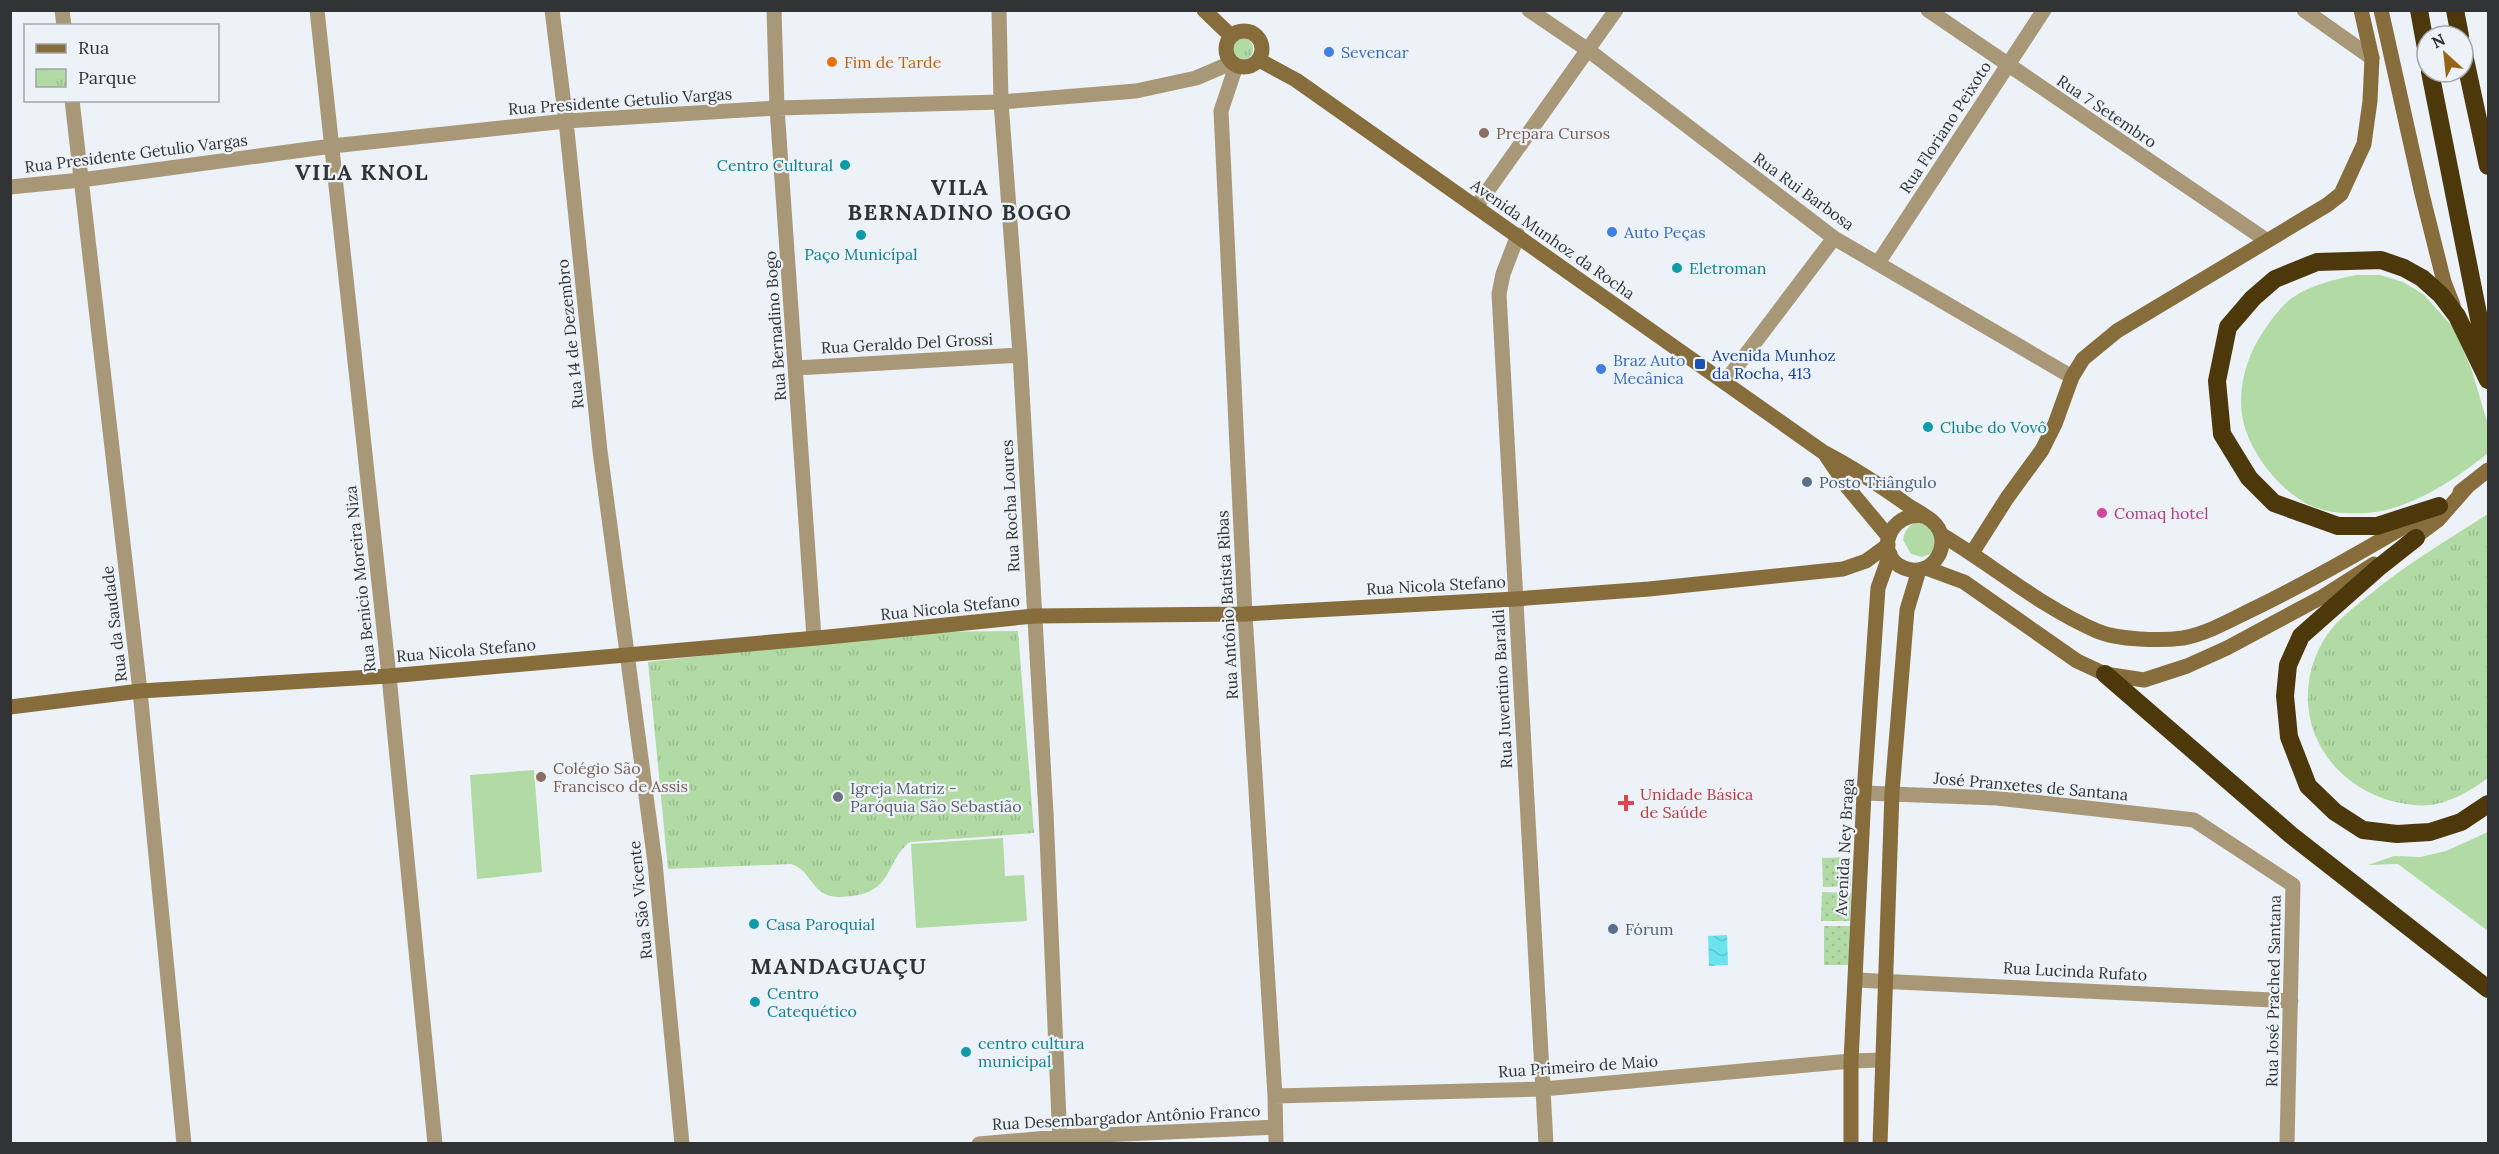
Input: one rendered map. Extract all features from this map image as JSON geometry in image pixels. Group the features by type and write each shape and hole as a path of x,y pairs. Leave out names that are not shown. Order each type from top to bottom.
{"highway":[{"path":"2432,84 2488,364"},
{"path":"2470,84 2488,166"},
{"path":"2439,506 2377,526 2338,526 2274,503 2249,478 2223,434 2217,381 2228,327 2253,298 2275,279 2317,261 2381,260 2404,268 2422,278 2441,295 2457,316 2488,380"},
{"path":"2416,538 2378,568 2301,636 2288,665 2285,696 2289,737 2308,786 2335,812 2363,830 2397,834 2430,832 2461,822 2488,804"},
{"path":"2104,675 2291,835 2488,989"}],"street":[{"name":"Rua Benicio Moreira Niza","path":"317,10 389,676 435,1143"},
{"name":"Rua 14 de Dezembro","path":"552,10 566,121 600,451 627,654"},
{"name":"Rua Bernadino Bogo","path":"774,10 777,108 814,638"},
{"name":"Rua Rocha Loures","path":"999,10 1001,102 1020,355 1046,813 1059,1140"},
{"path":"1204,10 1231,36"},
{"name":"Rua Rui Barbosa","path":"1529,10 1588,50 1834,238 2072,377"},
{"path":"1476,207 1616,10"},
{"name":"Rua 7 Setembro","path":"1928,10 2266,240"},
{"name":"Rua Floriano Peixoto","path":"1878,263 2044,10"},
{"path":"2304,10 2372,58"},
{"path":"1972,553 2007,498 2042,450 2055,424 2072,377 2083,359 2117,331 2327,205 2341,194 2364,144 2370,101 2372,58 2361,10"},
{"path":"2381,10 2422,194 2444,282 2457,316"},
{"path":"1248,31 1258,37 1262,48 1259,60 1248,67 1233,64 1225,52 1227,41 1236,32 1248,31"},
{"name":"Avenida Munhoz da Rocha","path":"1259,60 1296,80 1823,452"},
{"name":"Rua Presidente Getulio Vargas","path":"10,187 81,180 332,146 566,121 777,108 1001,102 1136,91 1196,78 1233,64"},
{"name":"Rua Antônio Batista Ribas","path":"1233,64 1221,111 1245,614 1276,1143"},
{"name":"Rua da Saudade","path":"72,102 140,691 184,1143"},
{"name":"Rua Juventino Baraldi","path":"1518,235 1503,274 1499,294 1546,1143"},
{"path":"1725,382 1834,238"},
{"name":"Rua Geraldo Del Grossi","path":"796,368 1020,355"},
{"path":"1823,452 1902,567 1922,569 1964,582 2077,661 2104,675 2144,680 2187,666 2227,648 2322,597 2416,538 2438,520 2467,487"},
{"path":"1823,452 1861,472 1931,520 1942,535 2025,590 2099,632 2142,639 2184,638 2218,626 2288,593 2439,506 2488,470"},
{"path":"1889,545 1899,521 1907,516 1924,516"},
{"path":"1880,1143 1892,792 1907,610 1922,569 1938,558 1943,543 1942,535"},
{"name":"Rua Nicola Stefano","path":"10,706 140,691 389,676 1034,616 1245,614 1648,589 1843,569 1866,561 1889,545"},
{"name":"Avenida Ney Braga","path":"1851,1143 1851,1061 1864,793 1878,588 1889,545"},
{"name":"Rua São Vicente","path":"627,654 655,863 682,1143"},
{"name":"José Pranxetes de Santana","path":"1864,793 1892,792 1997,798 2194,820"},
{"name":"Rua José Prached Santana","path":"2194,820 2293,885 2288,1143"},
{"name":"Rua Lucinda Rufato","path":"1856,980 1887,979 2291,1001"},
{"name":"Rua Primeiro de Maio","path":"1275,1096 1542,1089 1882,1060"},
{"name":"Rua Desembargador Antônio Franco","path":"979,1143 1275,1127"}],"green space":[{"path":"1241,37 1250,40 1253,49 1250,58 1241,61 1232,58 1229,49 1232,40"},
{"path":"2356,275 2380,275 2403,282 2423,294 2453,327 2471,368 2488,425 2488,453 2461,473 2432,492 2400,506 2367,513 2335,512 2317,508 2304,502 2279,483 2251,443 2245,429 2241,404 2245,372 2252,351 2280,309 2307,289"},
{"path":"2488,514 2488,778 2464,794 2436,804 2415,805 2382,798 2359,787 2340,772 2325,754 2315,734 2309,712 2308,689 2313,665 2327,634 2349,611 2411,563"},
{"path":"1921,521 1939,532 1933,553 1922,557 1911,554 1903,540 1909,527"},
{"path":"1018,631 1034,833 910,842 896,858 882,882 866,893 849,896 835,897 825,894 797,866 791,864 668,869 648,662 912,632"},
{"path":"534,770 542,872 477,879 470,775"},
{"path":"2488,832 2488,931 2398,864 2368,865 2394,856 2420,857 2446,851"},
{"path":"1003,838 1005,876 1024,875 1027,921 916,928 911,844"},
{"path":"1850,857 1851,886 1823,887 1822,858"},
{"path":"1822,892 1851,893 1850,921 1821,921"},
{"path":"1824,926 1850,926 1849,965 1824,965"}],"water":[{"path":"1727,935 1728,965 1709,966 1708,936"}],"place":[{"name":"Sevencar","path":"1329,52"},
{"name":"Fim de Tarde","path":"832,62"},
{"name":"Prepara Cursos","path":"1484,133"},
{"name":"Centro Cultural","path":"845,165"},
{"name":"Auto Peças","path":"1612,232"},
{"name":"Paço Municípal","path":"861,235"},
{"name":"Eletroman","path":"1677,268"},
{"name":"Avenida Munhoz da Rocha, 413","path":"1700,364"},
{"name":"Braz Auto Mecânica","path":"1601,369"},
{"name":"Clube do Vovô","path":"1928,427"},
{"name":"Posto Triângulo","path":"1807,482"},
{"name":"Comaq hotel","path":"2102,513"},
{"name":"Colégio São Francisco de Assis","path":"541,777"},
{"name":"Igreja Matriz - Paróquia São Sebastião","path":"838,797"},
{"name":"Unidade Básica de Saúde","path":"1626,803"},
{"name":"Casa Paroquial","path":"754,924"},
{"name":"Fórum","path":"1613,929"},
{"name":"Centro Catequético","path":"755,1002"},
{"name":"centro cultura municipal","path":"966,1052"}],"district":[{"name":"VILA KNOL","path":"362,172"},
{"name":"VILA BERNADINO BOGO","path":"960,200"},
{"name":"MANDAGUAÇU","path":"839,966"}]}
